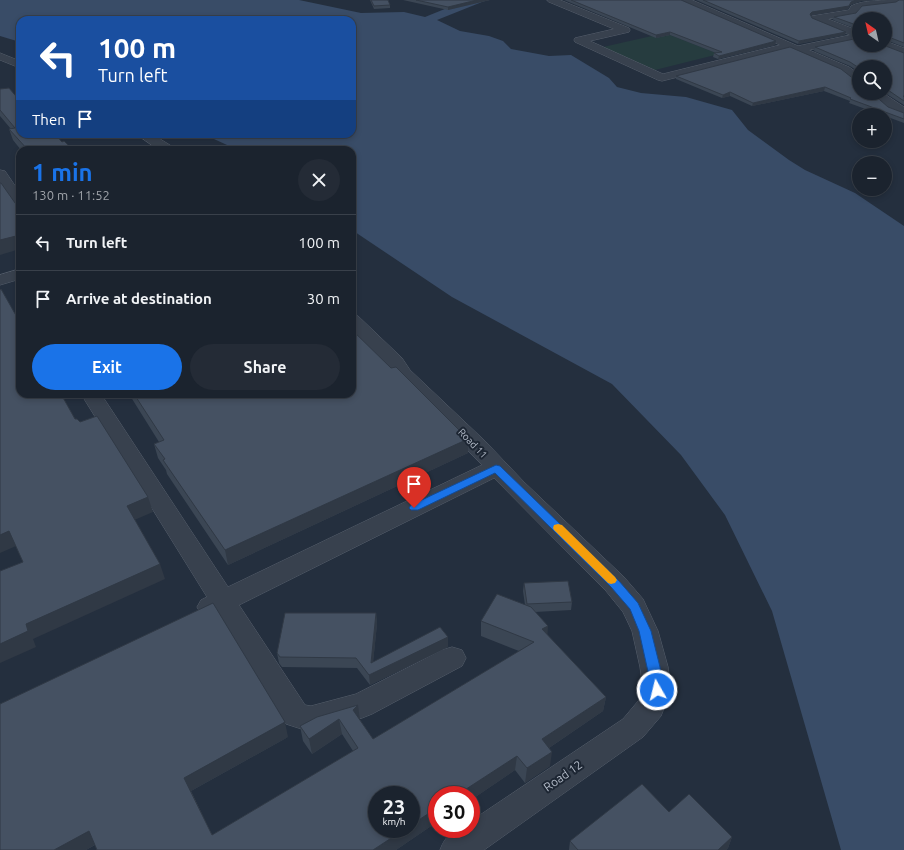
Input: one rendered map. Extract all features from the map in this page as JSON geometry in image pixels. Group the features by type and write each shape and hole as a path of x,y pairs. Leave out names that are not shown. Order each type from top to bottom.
{"street":[{"path":"552,0 625,30 579,40 662,78 794,48 852,37"},
{"path":"684,0 845,69 852,74"},
{"path":"852,33 816,18 852,12 857,6 895,0"},
{"path":"892,47 904,52"},
{"path":"0,56 16,63"},
{"path":"884,100 904,112"},
{"path":"149,138 162,146"},
{"path":"0,174 16,198"},
{"name":"Road 11","path":"356,324 395,362 403,374 477,446 496,468 615,584 634,606 645,631 654,667 657,690"},
{"path":"94,398 296,715 311,719 362,705 452,658"},
{"path":"187,618 496,468"},
{"name":"Road 12","path":"456,850 632,728 651,707 657,690"}],"green space":[{"path":"665,33 719,54 655,70 603,47"}],"water":[{"path":"0,0 299,0 361,13 404,12 425,17 467,0 487,0 437,20 460,31 489,36 503,41 511,49 549,56 571,55 609,78 617,87 641,93 686,97 732,110 748,130 789,160 805,170 852,192 852,196 859,196 904,226 904,850 841,850 772,611 725,515 681,455 612,384 452,297 356,232 356,146 229,146 212,138 356,138 356,16 16,16 16,41 0,36"}],"building":[{"path":"371,0 388,0 390,5 374,6"},
{"path":"416,0 477,0 448,7"},
{"path":"571,0 681,0 776,41 719,56 714,53 722,52 670,32 656,35"},
{"path":"703,0 856,0 851,2 849,6 812,12 810,14 812,18 846,32 799,41"},
{"path":"899,0 904,0 904,43 892,38 892,12 857,12 862,6 896,2"},
{"path":"852,14 852,23 834,17"},
{"path":"852,39 852,52 892,52 892,48 904,53 904,101 892,93 892,60 852,60 852,63 815,47"},
{"path":"790,47 841,69 852,78 852,100 825,87 753,103 730,92 723,95 676,76"},
{"path":"9,88 16,96 16,137 9,129 15,128 0,110 0,89"},
{"path":"853,100 880,100 891,108 874,108"},
{"path":"892,108 904,113 904,119 892,115"},
{"path":"17,138 58,138 69,146 24,146"},
{"path":"1,183 16,204 16,236 0,240"},
{"path":"1,289 16,315 16,398 63,398 75,419 80,422 97,416 148,497 127,506 160,564 26,624 28,631 0,644 0,571 23,562 9,531 0,535"},
{"path":"356,334 391,368 396,367 468,439 225,550 163,460 165,459 154,444 164,440 137,398 356,398"},
{"path":"568,581 572,602 527,604 524,583"},
{"path":"497,594 531,607 548,626 542,629 606,697 542,739 552,752 527,768 517,756 471,786 428,786 428,814 420,819 420,786 368,786 368,838 391,838 373,850 97,850 89,831 54,850 0,850 0,704 213,603 285,722 184,778 212,835 358,748 339,719 309,739 300,726 317,717 358,705 353,710 373,739 534,642 481,621"},
{"path":"285,613 376,613 371,663 440,627 448,637 369,675 356,658 280,657 277,653"},
{"path":"642,784 669,812 689,794 732,837 718,850 578,850 570,841"}],"slow traffic":[{"path":"558,528 611,580"}],"route":[{"path":"414,508 496,468 615,584 634,606 645,631 654,667 657,690"}]}
